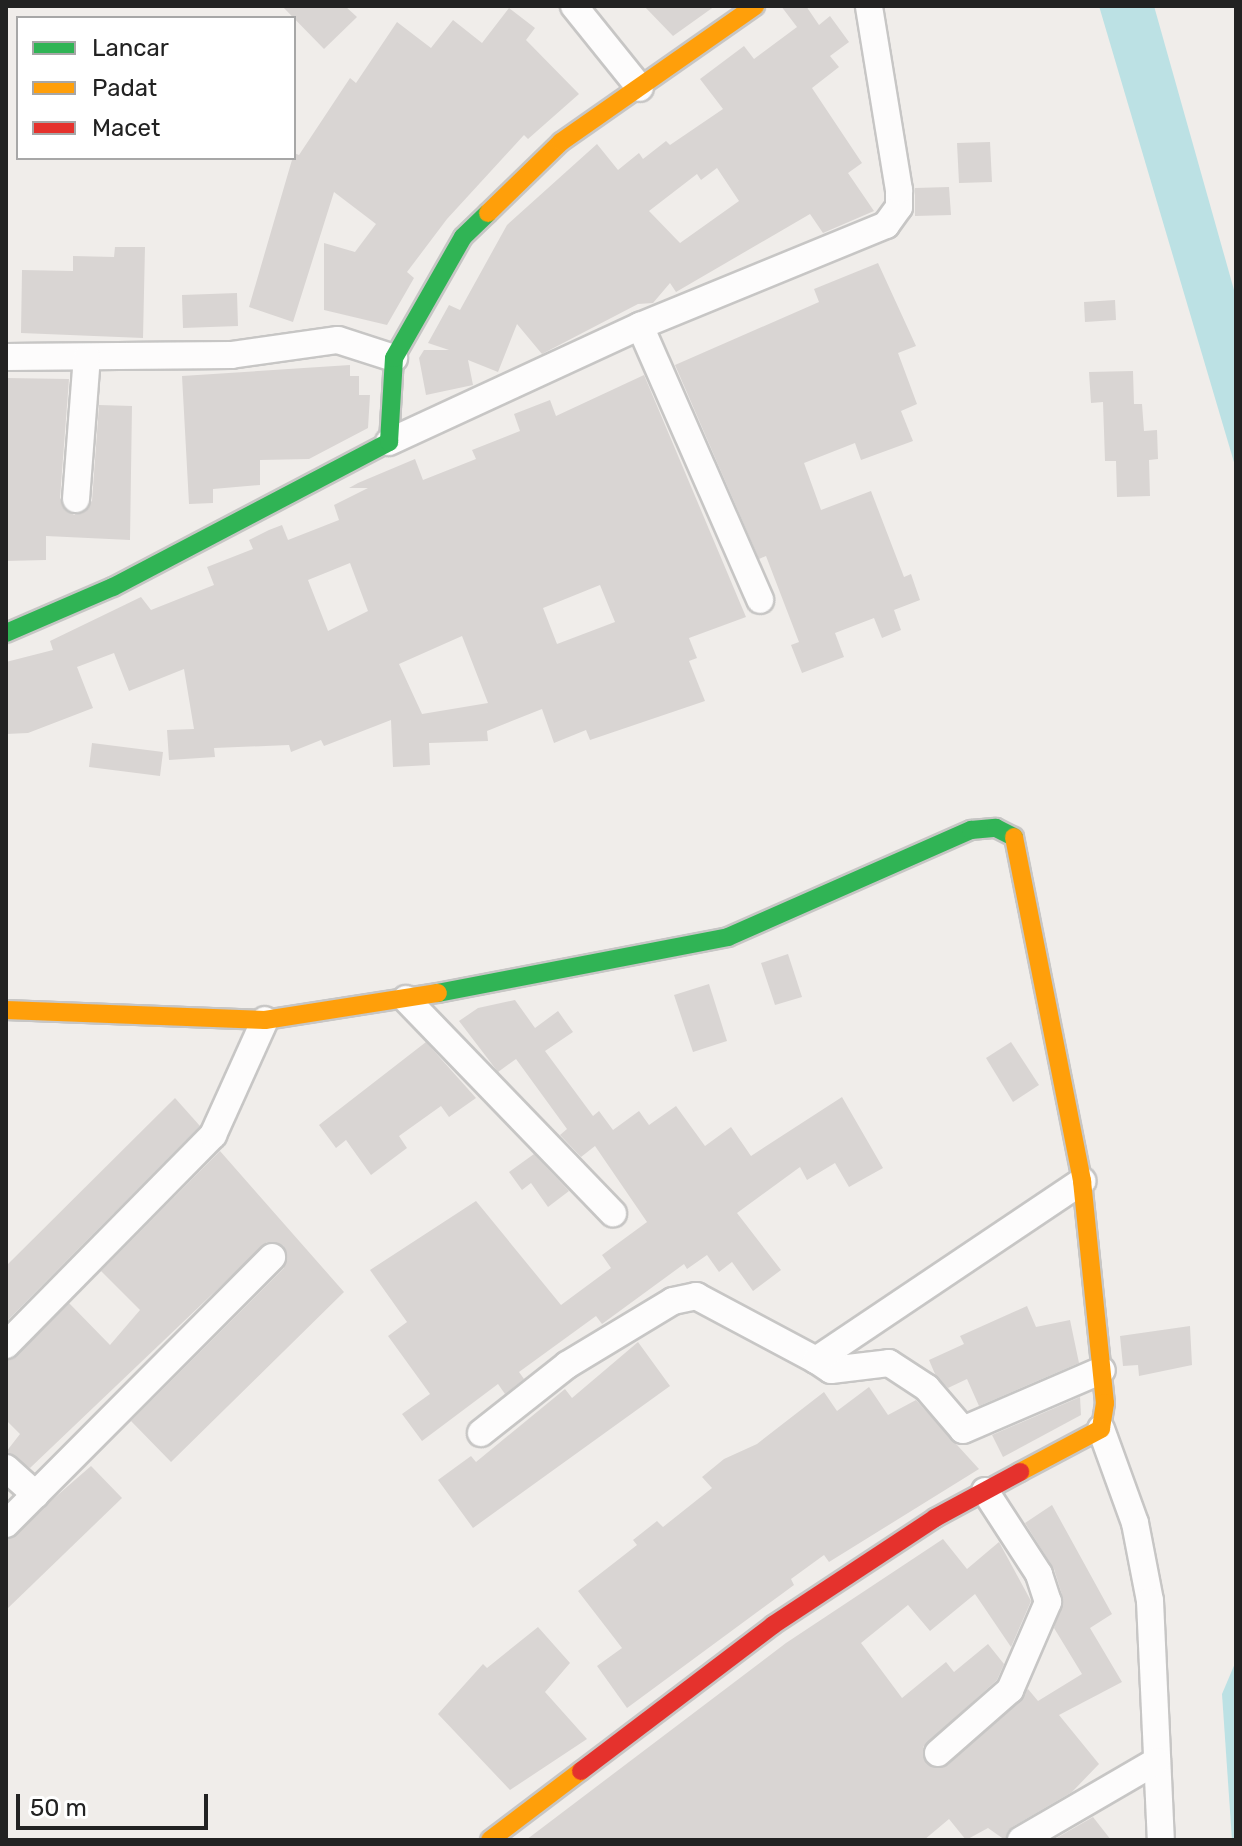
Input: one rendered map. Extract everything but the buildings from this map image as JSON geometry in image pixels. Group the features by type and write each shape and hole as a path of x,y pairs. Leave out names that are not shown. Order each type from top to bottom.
{"street":[{"path":"574,6 640,88"},
{"path":"389,442 394,358 463,237 509,186 755,6"},
{"path":"6,633 113,587 389,442 640,326 894,217 899,190 869,6"},
{"path":"640,326 760,600"},
{"path":"6,357 231,355 338,340 394,358"},
{"path":"76,499 87,357"},
{"path":"6,1010 265,1020 406,999 728,937 971,830 996,828 1016,838 1082,1181 1102,1370 1101,1429 1135,1523 1150,1601 1161,1840"},
{"path":"406,999 613,1213"},
{"path":"6,1345 213,1135 265,1020"},
{"path":"816,1360 1082,1181"},
{"path":"6,1524 272,1257"},
{"path":"481,1433 567,1365 673,1301 696,1296 831,1370 889,1363 927,1388 963,1430 1102,1370"},
{"path":"490,1840 773,1625 985,1491 1101,1429"},
{"path":"6,1468 36,1495"},
{"path":"938,1753 1010,1690 1048,1602 1039,1574 985,1491"},
{"path":"1021,1840 1157,1761"}],"water":[{"path":"1099,6 1154,6 1236,297 1236,469"},
{"path":"1236,1661 1236,1840 1232,1840 1222,1694"}],"traffic: fast":[{"path":"6,633 113,587 389,442 394,358 463,237 488,213"},
{"path":"438,993 728,937 971,830 996,828 1014,837"}],"traffic: slow":[{"path":"488,213 561,142 755,6"},
{"path":"1014,837 1082,1181 1105,1403 1101,1429 1020,1472"},
{"path":"6,1010 265,1020 438,993"},
{"path":"490,1840 581,1771"}],"traffic: jam":[{"path":"581,1771 773,1625 935,1518 1020,1472"}]}
